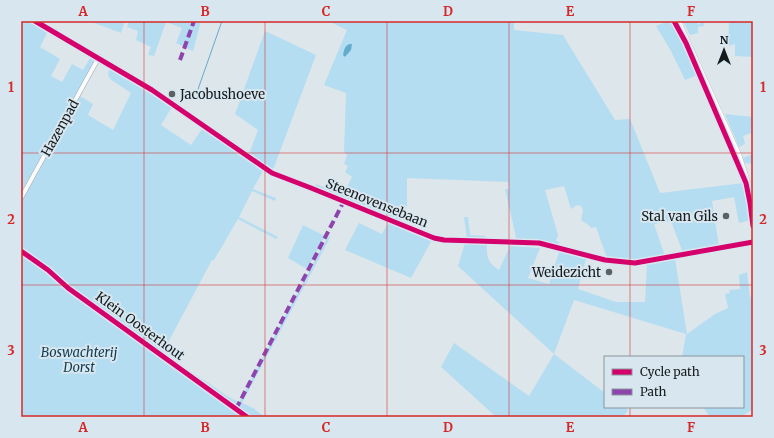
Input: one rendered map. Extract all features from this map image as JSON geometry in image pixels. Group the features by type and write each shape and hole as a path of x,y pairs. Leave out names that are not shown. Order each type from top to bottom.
{"main road":[{"path":"678,21 739,156 750,190 753,206"}],"street":[{"name":"Steenovensebaan","path":"35,21 172,103 272,174 311,188 434,238 444,240 540,243 605,260 628,263 753,242"},
{"name":"Hazenpad","path":"21,198 99,58"}],"green space":[{"path":"21,21 27,21 47,33 40,47 60,59 51,76 62,82 72,64 83,70 90,58 94,61 21,193"},
{"path":"89,21 125,21 121,33"},
{"path":"129,21 201,21 193,51 176,43 182,28 166,22 154,56 148,55 151,47 136,40 138,31 127,27"},
{"path":"328,21 514,21 514,30 563,35 615,120 630,119 660,193 744,183 749,200 751,220 739,223 734,197 712,201 719,246 683,253 671,221 654,224 665,256 636,262 620,261 607,258 596,227 591,228 581,220 583,210 581,206 577,205 571,209 564,186 545,190 558,235 556,241 559,242 558,247 517,241 505,189 509,189 508,182 407,178 407,206 399,222 315,187 316,184 343,195 352,177 345,172 348,166 344,164 347,155 344,152 346,93 324,85 347,30"},
{"path":"668,21 674,21 700,74 685,80 671,51 656,26"},
{"path":"683,21 700,21 697,22 698,25 704,21 704,26 698,27 698,33 690,35"},
{"path":"729,21 753,21 753,57 735,56 735,44 728,46"},
{"path":"265,31 316,55 273,170 249,154 258,130 235,114"},
{"name":"Boswachterij Dorst","path":"109,69 172,107 161,125 191,145 202,129 263,171 253,189 276,198 275,201 252,191 239,217 278,237 276,239 238,219 214,260 212,260 163,352 225,395 239,402 327,238 331,236 242,403 253,408 265,417 21,417 21,199 80,96 93,104 88,115 113,130 131,93 110,79 108,75"},
{"path":"725,114 753,117 753,139 751,133 743,136 745,144 739,147"},
{"path":"753,154 753,164 745,163 743,158"},
{"path":"464,217 468,217 470,235 485,236 485,240 467,239"},
{"path":"359,223 382,234 388,223 432,240 411,278 345,250"},
{"path":"303,225 325,236 307,269 288,258"},
{"path":"465,243 487,245 489,260 499,270 510,246 540,248 528,278 549,284 559,252 586,259 578,289 616,302 645,302 647,265 675,259 687,334 715,314 728,308 725,294 730,293 729,290 740,289 739,275 747,272 750,297 753,296 753,409 741,417 710,417 704,408 744,408 744,356 682,356 686,334 574,300 554,354 458,266"},
{"path":"454,343 529,396 554,354 604,392 604,408 625,408 628,410 623,417 493,417 494,415 441,367"}],"water":[{"path":"352,44 351,50 345,57 343,55 344,50 347,45"}],"waterway":[{"path":"196,95 222,21"}],"marked path":[{"path":"180,60 194,21"},
{"path":"236,409 344,201"}],"cycle path":[{"path":"35,21 152,90 272,173 434,238 444,240 539,243 605,260 635,263 753,242"},
{"path":"674,21 686,43 746,183 753,226"},
{"name":"Klein Oosterhout","path":"21,251 48,270 68,288 247,417"}],"place":[{"name":"Jacobushoeve","path":"172,94"},
{"name":"Stal van Gils","path":"726,216"},
{"name":"Weidezicht","path":"609,272"}]}
